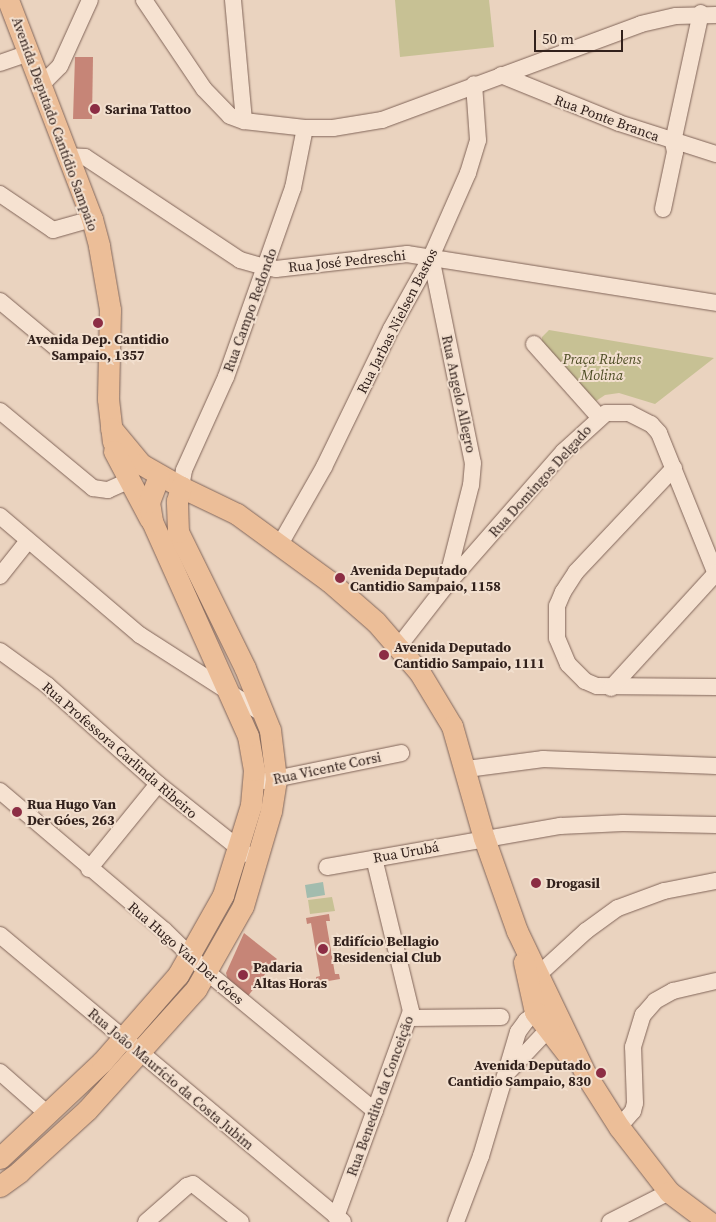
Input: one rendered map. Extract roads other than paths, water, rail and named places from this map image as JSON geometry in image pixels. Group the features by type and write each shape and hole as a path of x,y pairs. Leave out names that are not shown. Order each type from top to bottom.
{"main road":[{"name":"Avenida Deputado Cantídio Sampaio","path":"8,0 42,84 67,156 92,219 108,293 111,428 114,450"},
{"path":"111,428 129,453 156,483"},
{"path":"114,450 128,481 152,521"},
{"path":"114,450 133,474 179,494 238,514 352,600 399,646 445,710 467,769 484,838 548,1016 619,1126 669,1192 709,1222"},
{"path":"0,1158 49,1115 124,1039 190,955 220,902 239,851 254,785 253,754 231,693 173,574 152,521 148,505 156,483"},
{"path":"0,1186 46,1149 141,1053 206,972 243,906 259,860 276,778 275,749 266,716 178,532 179,494"},
{"path":"517,931 539,974 548,1016"}],"street":[{"path":"42,84 60,66 90,0"},
{"path":"144,0 204,88 230,116 244,121 305,128 333,128 382,120 474,84 501,76 641,24 712,11 673,142 675,152 663,209"},
{"path":"233,0 244,121"},
{"path":"0,63 29,53"},
{"name":"Rua Ponte Branca","path":"501,76 673,142 716,154"},
{"name":"Rua Jarbas Nielsen Bastos","path":"277,544 324,466 391,329 431,258 474,157 478,120 474,84"},
{"name":"Rua Campo Redondo","path":"179,494 184,470 226,377 293,188 305,128"},
{"name":"Rua José Pedreschi","path":"67,156 85,158 240,260 276,269 407,254 716,304"},
{"path":"0,194 53,230 92,219"},
{"name":"Rua Angelo Allegro","path":"431,258 473,463 469,493 444,588"},
{"path":"0,301 60,351 109,354"},
{"path":"534,344 599,417"},
{"path":"0,411 93,488 108,490 128,481"},
{"name":"Rua Domingos Delgado","path":"399,646 444,588 563,452 599,417 617,411 651,424 659,433 716,574"},
{"path":"674,468 576,572 557,606 557,638 568,664 585,681 611,688 716,687"},
{"path":"0,516 27,542 140,636 266,716"},
{"path":"0,576 27,542"},
{"path":"611,688 716,574"},
{"name":"Rua Professora Carlinda Ribeiro","path":"0,651 47,685 158,784 239,851 259,860"},
{"name":"Rua Vicente Corsi","path":"254,785 276,778 401,753"},
{"path":"467,769 543,759 716,766"},
{"path":"89,869 158,784"},
{"name":"Rua Hugo Van Der Góes","path":"0,791 190,955 206,972 375,1112"},
{"name":"Rua Urubá","path":"327,867 484,838 588,823 716,825"},
{"name":"Rua Benedito da Conceição","path":"340,1219 375,1112 410,1018 411,1002 374,858"},
{"path":"539,974 586,931 618,908 664,891 716,880"},
{"name":"Rua João Maurício da Costa Jubim","path":"0,935 340,1219"},
{"path":"619,1126 632,1112 635,1103 633,1047 643,1015 655,1001 673,991 716,982"},
{"path":"456,1222 481,1156 518,1032 548,1016"},
{"path":"505,1076 526,1050 548,1016"},
{"path":"410,1018 500,1017"},
{"path":"0,1072 49,1115"},
{"path":"146,1222 187,1186 193,1184 241,1222"},
{"path":"610,1222 669,1192"}],"place":[{"name":"Sarina Tattoo","path":"95,109"},
{"name":"Avenida Dep. Cantidio Sampaio, 1357","path":"98,323"},
{"name":"Avenida Deputado Cantidio Sampaio, 1158","path":"340,578"},
{"name":"Avenida Deputado Cantidio Sampaio, 1111","path":"384,655"},
{"name":"Rua Hugo Van Der Góes, 263","path":"17,812"},
{"name":"Drogasil","path":"536,883"},
{"name":"Edifício Bellagio Residencial Club","path":"323,949"},
{"name":"Padaria Altas Horas","path":"243,975"},
{"name":"Avenida Deputado Cantidio Sampaio, 830","path":"601,1073"}],"park label":[{"name":"Praça Rubens Molina","path":"602,368"}]}
